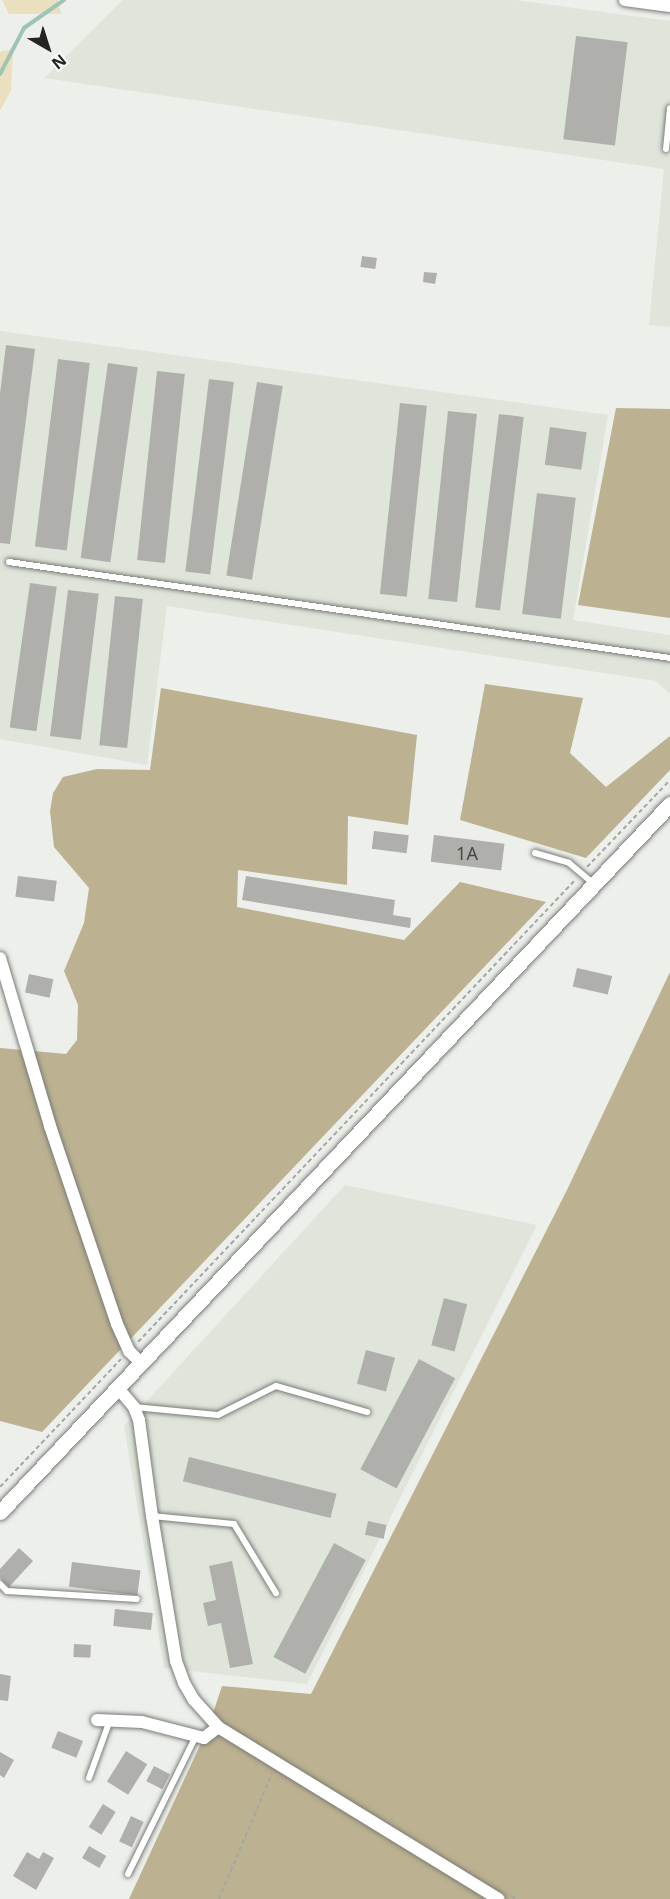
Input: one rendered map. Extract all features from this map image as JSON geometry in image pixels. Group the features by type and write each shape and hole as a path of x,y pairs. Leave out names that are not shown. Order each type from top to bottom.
{"street":[{"path":"626,0 670,6"},
{"path":"0,1512 670,804"},
{"path":"0,958 50,1126 129,1351 141,1363"},
{"path":"118,1388 134,1407 140,1420 152,1516 176,1661 184,1683 195,1700 218,1727 503,1896"},
{"path":"97,1720 142,1722 204,1738 218,1727"}],"lane":[{"path":"666,149 670,108"},
{"path":"9,562 670,658"},
{"path":"535,853 569,863 594,884"},
{"path":"134,1407 218,1415 276,1386 367,1412"},
{"path":"152,1516 234,1524 276,1593"},
{"path":"0,1584 7,1591 137,1599"},
{"path":"89,1778 111,1719"},
{"path":"128,1874 196,1736"}],"path":[{"path":"0,1487 670,780"},
{"path":"140,1340 152,1352"},
{"path":"219,1899 276,1762"},
{"path":"503,1896 517,1899"}],"shaded area":[{"path":"2,0 58,0 61,14 9,14"},
{"path":"123,0 515,0 670,21 670,327 649,325 664,169 44,78"},
{"path":"13,49 11,90 0,111 0,52"},
{"path":"0,331 608,415 573,620 670,635 670,694 656,681 167,606 147,765 0,739"},
{"path":"616,408 670,409 670,618 578,605"},
{"path":"485,684 583,698 570,753 606,787 670,736 670,770 586,858 460,820"},
{"path":"161,688 417,735 408,825 348,816 347,885 238,870 237,907 404,940 460,882 546,902 42,1432 0,1421 0,1048 66,1054 77,1040 78,1005 64,971 84,923 89,888 54,847 50,811 53,793 63,777 97,769 150,770"},
{"path":"670,972 670,1899 129,1899 208,1728 222,1686 311,1694 567,1190"},
{"path":"345,1185 537,1225 307,1684 164,1668 124,1426"}],"building":[{"path":"576,36 628,42 615,146 563,139"},
{"path":"362,256 377,258 375,269 360,267"},
{"path":"424,272 437,273 435,284 423,282"},
{"path":"6,345 35,349 10,544 0,543 0,394"},
{"path":"58,359 90,363 67,550 35,547"},
{"path":"108,363 138,367 110,562 81,558"},
{"path":"157,371 185,374 165,563 137,560"},
{"path":"209,379 234,382 210,575 185,572"},
{"path":"257,382 283,386 252,580 226,576"},
{"path":"400,403 427,406 407,597 380,594"},
{"path":"448,411 477,414 457,602 428,599"},
{"path":"499,414 524,417 500,611 475,608"},
{"path":"550,427 587,432 581,470 545,465"},
{"path":"537,493 576,498 561,619 522,614"},
{"path":"30,583 57,587 36,731 10,728"},
{"path":"68,590 99,594 81,740 50,736"},
{"path":"115,596 143,599 127,748 99,745"},
{"path":"374,831 409,835 407,853 372,849"},
{"path":"434,835 504,844 501,870 431,862"},
{"path":"18,876 57,881 54,902 15,897"},
{"path":"246,876 395,900 393,915 411,918 410,928 242,900"},
{"path":"577,968 612,976 608,995 573,987"},
{"path":"29,974 53,979 50,998 25,993"},
{"path":"444,1298 467,1304 455,1352 431,1345"},
{"path":"366,1350 395,1358 386,1392 357,1384"},
{"path":"419,1359 455,1378 397,1489 360,1469"},
{"path":"189,1457 336,1494 330,1518 183,1481"},
{"path":"368,1521 387,1525 384,1539 365,1535"},
{"path":"334,1543 366,1560 305,1674 273,1657"},
{"path":"19,1548 33,1561 9,1587 0,1578 0,1569"},
{"path":"232,1561 253,1664 230,1668 221,1623 208,1626 203,1603 216,1600 209,1566"},
{"path":"72,1562 140,1570 137,1595 69,1587"},
{"path":"115,1609 153,1613 151,1630 113,1626"},
{"path":"74,1644 91,1645 90,1658 73,1657"},
{"path":"0,1674 11,1676 8,1701 0,1700"},
{"path":"58,1731 83,1741 76,1758 51,1748"},
{"path":"126,1751 147,1764 128,1795 107,1782"},
{"path":"0,1752 14,1760 4,1778 0,1775"},
{"path":"154,1766 170,1774 162,1789 146,1781"},
{"path":"103,1804 116,1812 101,1835 89,1827"},
{"path":"131,1816 144,1822 132,1847 119,1841"},
{"path":"89,1846 106,1856 99,1868 82,1858"},
{"path":"27,1852 39,1859 43,1852 54,1858 36,1890 13,1876"}],"waterway":[{"path":"0,74 24,28 64,0"}]}
